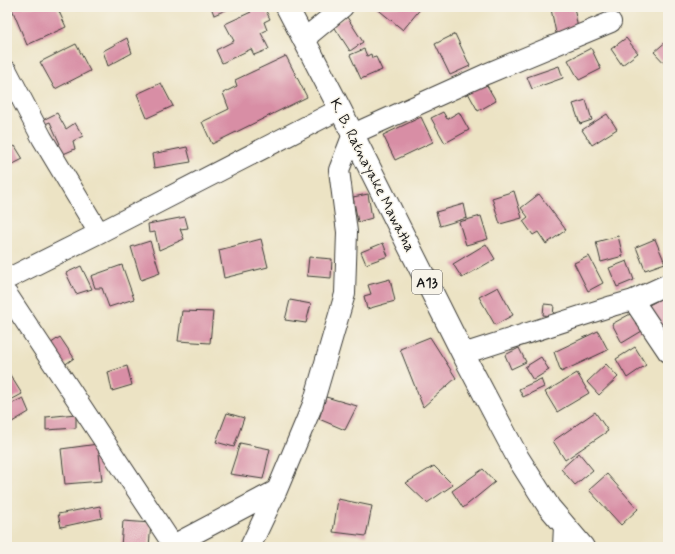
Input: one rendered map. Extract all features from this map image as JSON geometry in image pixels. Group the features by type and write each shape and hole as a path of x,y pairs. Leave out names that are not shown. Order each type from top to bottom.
{"highway":[{"name":"K. B. Ratnayake Mawatha","path":"287,7 353,134 463,354 525,469 549,507 583,547"}],"street":[{"path":"304,39 343,7"},
{"path":"250,547 278,490 313,404 345,294 347,232 339,170 353,134 486,74 611,22"},
{"path":"7,71 42,138 99,233"},
{"path":"7,279 340,109"},
{"path":"463,354 633,300 668,284"},
{"path":"7,294 173,545 278,490"},
{"path":"633,300 668,352"},
{"path":"562,547 564,526"}],"building":[{"path":"16,7 57,7 66,27 27,45 12,9"},
{"path":"211,7 233,7 214,15"},
{"path":"248,7 275,7 266,11 270,19 264,22 267,30 261,33 269,49 254,55 251,49 222,63 216,50 234,41 225,24 251,12"},
{"path":"375,7 422,7 403,30"},
{"path":"574,7 578,29 556,33 551,9"},
{"path":"347,17 363,42 350,51 333,25"},
{"path":"455,34 470,66 450,75 435,44"},
{"path":"127,38 132,53 108,66 103,51"},
{"path":"626,38 638,53 622,65 611,49"},
{"path":"668,40 668,67 654,52"},
{"path":"76,44 90,71 55,89 40,62"},
{"path":"591,48 601,69 579,80 568,60"},
{"path":"364,49 367,56 371,54 372,58 376,57 382,70 361,79 350,55"},
{"path":"286,56 307,97 212,144 202,122 229,109 223,93 237,86 235,80"},
{"path":"559,66 563,78 532,89 527,77"},
{"path":"485,82 496,101 478,111 467,91"},
{"path":"161,83 173,106 147,118 137,94"},
{"path":"586,100 592,120 580,124 573,104"},
{"path":"443,112 447,119 459,112 469,130 445,143 431,118"},
{"path":"57,113 66,129 75,123 83,136 73,141 75,149 61,155 56,145 60,144 50,122 45,124 43,120"},
{"path":"607,114 617,129 592,145 582,130"},
{"path":"421,117 433,142 395,160 383,135"},
{"path":"15,146 23,159 7,167 7,150"},
{"path":"187,147 191,162 154,168 152,154"},
{"path":"514,191 522,218 500,224 492,198"},
{"path":"368,194 372,218 358,222 353,197"},
{"path":"539,194 566,230 546,244 538,232 533,235 523,221 528,217 521,208"},
{"path":"464,204 467,218 440,226 436,212"},
{"path":"481,216 488,239 466,245 459,222"},
{"path":"185,217 188,228 180,229 184,239 159,250 155,232 149,233 148,224"},
{"path":"618,236 623,256 601,262 596,242"},
{"path":"261,239 268,267 224,278 219,250"},
{"path":"655,239 665,263 645,270 636,247"},
{"path":"150,241 160,273 141,280 131,247"},
{"path":"383,243 388,256 366,264 361,252"},
{"path":"486,244 495,259 462,278 453,264"},
{"path":"589,256 603,283 588,291 574,263"},
{"path":"309,257 332,259 331,278 307,276"},
{"path":"627,261 634,280 617,287 609,268"},
{"path":"122,265 134,299 109,307 102,288 95,288 91,276"},
{"path":"81,266 92,289 76,294 66,273"},
{"path":"390,279 395,301 367,309 364,296 371,294 368,285"},
{"path":"498,287 513,315 495,325 479,297"},
{"path":"668,295 668,340 649,305"},
{"path":"290,300 311,304 306,323 285,320"},
{"path":"544,304 554,305 553,316 543,315"},
{"path":"182,311 213,312 210,343 178,341"},
{"path":"632,313 642,331 622,343 612,324"},
{"path":"598,331 608,350 561,372 554,352"},
{"path":"60,337 74,358 63,366 50,344"},
{"path":"430,337 456,378 423,407 400,349"},
{"path":"635,347 646,365 627,378 616,359"},
{"path":"519,348 526,362 511,369 505,355"},
{"path":"541,357 549,370 533,380 525,367"},
{"path":"606,364 618,377 599,395 587,382"},
{"path":"127,366 132,385 112,391 108,372"},
{"path":"7,370 22,394 7,402"},
{"path":"577,373 589,393 557,412 545,392"},
{"path":"541,379 544,387 523,397 519,389"},
{"path":"326,397 357,406 345,430 319,419"},
{"path":"23,398 29,412 7,425 7,406"},
{"path":"595,412 608,431 565,460 553,441"},
{"path":"227,413 244,418 234,447 216,442"},
{"path":"76,414 76,428 46,430 46,417"},
{"path":"240,443 270,449 263,479 230,474"},
{"path":"98,444 102,481 65,484 61,449"},
{"path":"579,453 593,470 575,485 561,469"},
{"path":"434,466 453,485 427,503 406,483"},
{"path":"483,469 495,482 463,508 452,491"},
{"path":"607,474 638,509 621,525 589,490"},
{"path":"338,499 372,506 366,536 333,532"},
{"path":"100,506 102,518 61,527 58,514"},
{"path":"123,521 151,523 149,547 121,546"}]}
